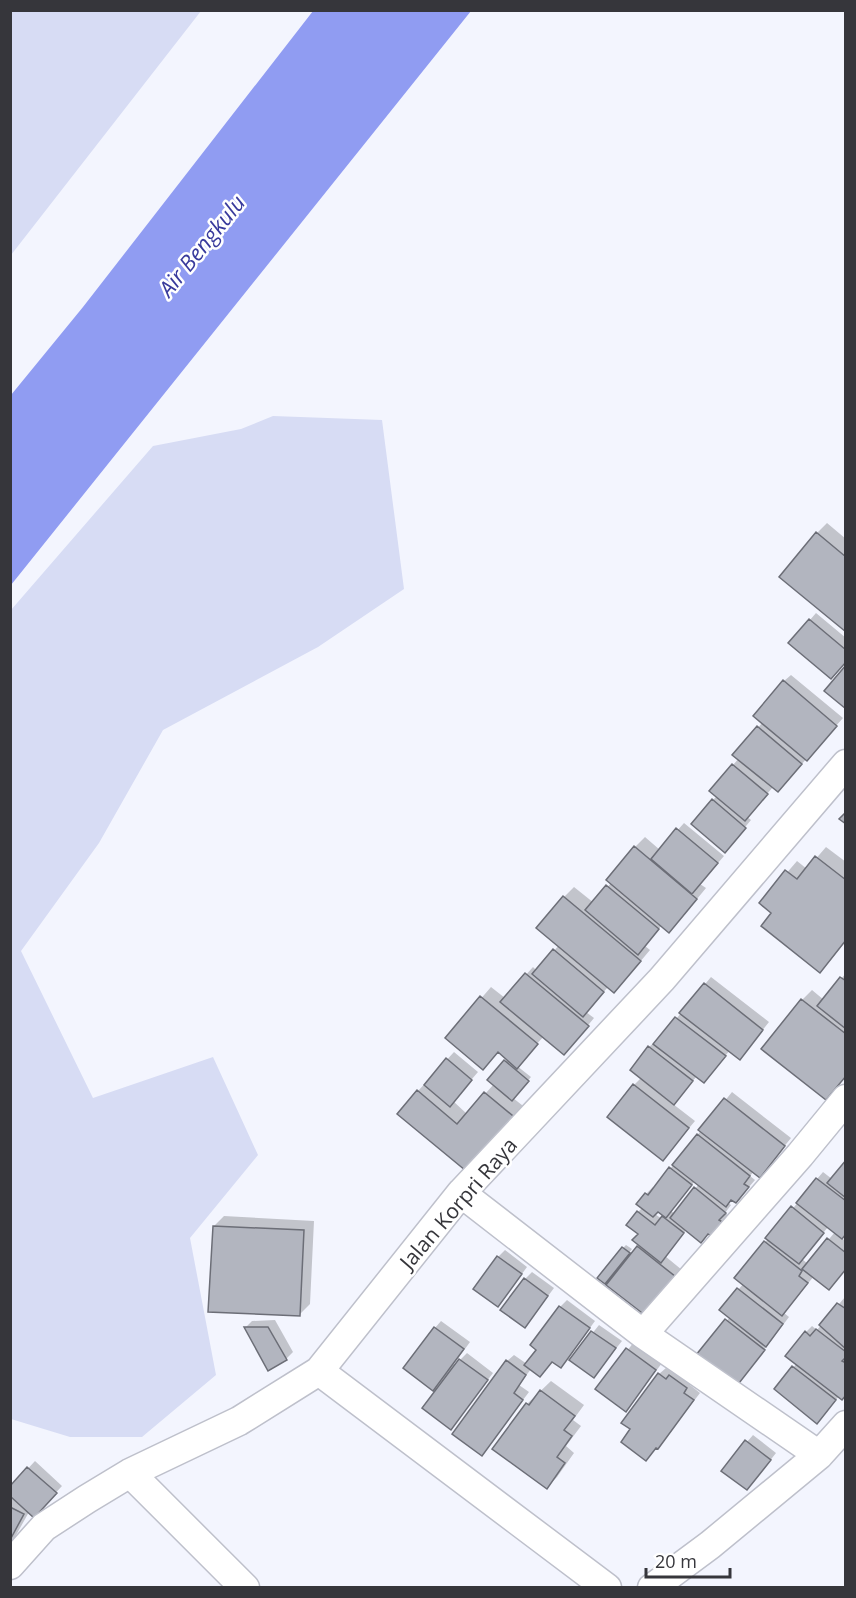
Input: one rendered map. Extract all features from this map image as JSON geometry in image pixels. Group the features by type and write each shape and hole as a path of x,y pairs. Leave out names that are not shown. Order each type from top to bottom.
{"street":[{"name":"Jalan Korpri Raya","path":"10,1565 44,1527 130,1473 239,1421 319,1371 461,1193 662,979 846,764"},
{"path":"643,1334 846,1099"},
{"path":"461,1193 643,1334 819,1455"},
{"path":"319,1371 607,1587"},
{"path":"652,1587 710,1545 819,1455 846,1425"},
{"path":"130,1473 245,1587"}],"shaded area":[{"path":"10,11 201,11 11,255"},
{"path":"273,416 382,420 404,589 318,647 163,730 99,843 21,951 93,1098 213,1057 258,1155 190,1238 216,1375 142,1437 70,1437 11,1419 11,610 153,446 241,429"}],"water":[{"name":"Air Bengkulu","path":"313,11 471,11 11,585 11,395 83,307"}],"building":[{"path":"816,532 846,557 846,632 779,577"},
{"path":"809,619 846,650 846,662 831,679 788,643"},
{"path":"846,665 846,709 824,691"},
{"path":"783,680 837,726 807,761 753,716"},
{"path":"757,726 802,764 778,792 732,755"},
{"path":"732,764 768,794 745,821 709,791"},
{"path":"712,799 746,828 725,853 691,824"},
{"path":"846,812 846,824 839,819"},
{"path":"676,828 718,863 692,894 651,859"},
{"path":"634,846 697,899 669,933 606,880"},
{"path":"815,856 846,880 846,940 820,973 761,926 771,913 759,903 785,870 797,879"},
{"path":"606,885 659,929 638,955 585,910"},
{"path":"563,896 641,961 614,993 536,928"},
{"path":"553,949 604,992 583,1017 532,974"},
{"path":"525,973 589,1026 564,1055 500,1002"},
{"path":"840,977 846,981 846,1029 817,1006"},
{"path":"704,983 763,1030 740,1060 679,1013"},
{"path":"480,996 538,1044 517,1069 498,1052 483,1070 445,1038"},
{"path":"801,999 846,1034 846,1076 826,1100 761,1049"},
{"path":"675,1017 726,1056 704,1083 653,1044"},
{"path":"648,1046 693,1081 674,1105 630,1070"},
{"path":"446,1058 472,1080 450,1107 424,1085"},
{"path":"504,1060 529,1081 512,1101 487,1080"},
{"path":"633,1084 689,1128 663,1161 607,1117"},
{"path":"417,1090 457,1124 484,1092 518,1120 471,1175 397,1114"},
{"path":"724,1098 785,1146 760,1178 698,1130"},
{"path":"697,1134 750,1176 744,1184 749,1187 736,1203 731,1200 726,1207 672,1165"},
{"path":"846,1160 846,1198 827,1183"},
{"path":"669,1167 692,1185 666,1218 658,1212 653,1217 636,1204 645,1193 648,1195"},
{"path":"816,1178 846,1201 846,1234 842,1239 796,1203"},
{"path":"694,1187 726,1213 719,1220 724,1223 712,1237 708,1234 701,1243 670,1218"},
{"path":"791,1206 824,1233 799,1264 765,1238"},
{"path":"637,1211 655,1225 662,1216 684,1233 661,1263 632,1240 638,1234 626,1225"},
{"path":"213,1226 304,1230 300,1316 208,1312"},
{"path":"827,1238 846,1253 846,1269 829,1290 802,1269"},
{"path":"764,1241 802,1271 799,1276 808,1283 782,1316 734,1278"},
{"path":"637,1246 676,1277 646,1316 606,1285"},
{"path":"622,1247 630,1253 605,1284 597,1278"},
{"path":"497,1256 522,1274 498,1307 473,1289"},
{"path":"524,1278 548,1296 525,1328 500,1310"},
{"path":"737,1288 783,1324 766,1347 719,1310"},
{"path":"837,1303 846,1309 846,1349 819,1325"},
{"path":"559,1306 590,1328 561,1368 552,1362 540,1377 524,1365 536,1350 530,1345"},
{"path":"725,1319 765,1350 736,1387 696,1355"},
{"path":"244,1327 268,1327 287,1360 268,1371"},
{"path":"434,1327 464,1349 433,1391 403,1368"},
{"path":"816,1329 846,1352 846,1357 842,1361 846,1363 846,1395 842,1400 785,1356 805,1331 810,1336"},
{"path":"591,1331 616,1348 594,1378 569,1360"},
{"path":"626,1348 656,1370 626,1412 595,1389"},
{"path":"459,1359 488,1380 451,1430 422,1408"},
{"path":"506,1360 526,1375 514,1393 523,1400 482,1456 452,1434"},
{"path":"792,1366 836,1400 817,1424 774,1389"},
{"path":"658,1373 666,1379 669,1375 687,1388 684,1393 694,1400 658,1449 656,1448 646,1461 621,1442 630,1429 621,1423"},
{"path":"540,1390 575,1416 564,1430 572,1436 557,1457 565,1463 547,1489 492,1449 526,1403 529,1405"},
{"path":"745,1440 771,1460 747,1490 721,1471"},
{"path":"27,1467 57,1493 34,1518 10,1496 10,1486"},
{"path":"10,1507 24,1514 10,1540"}]}
